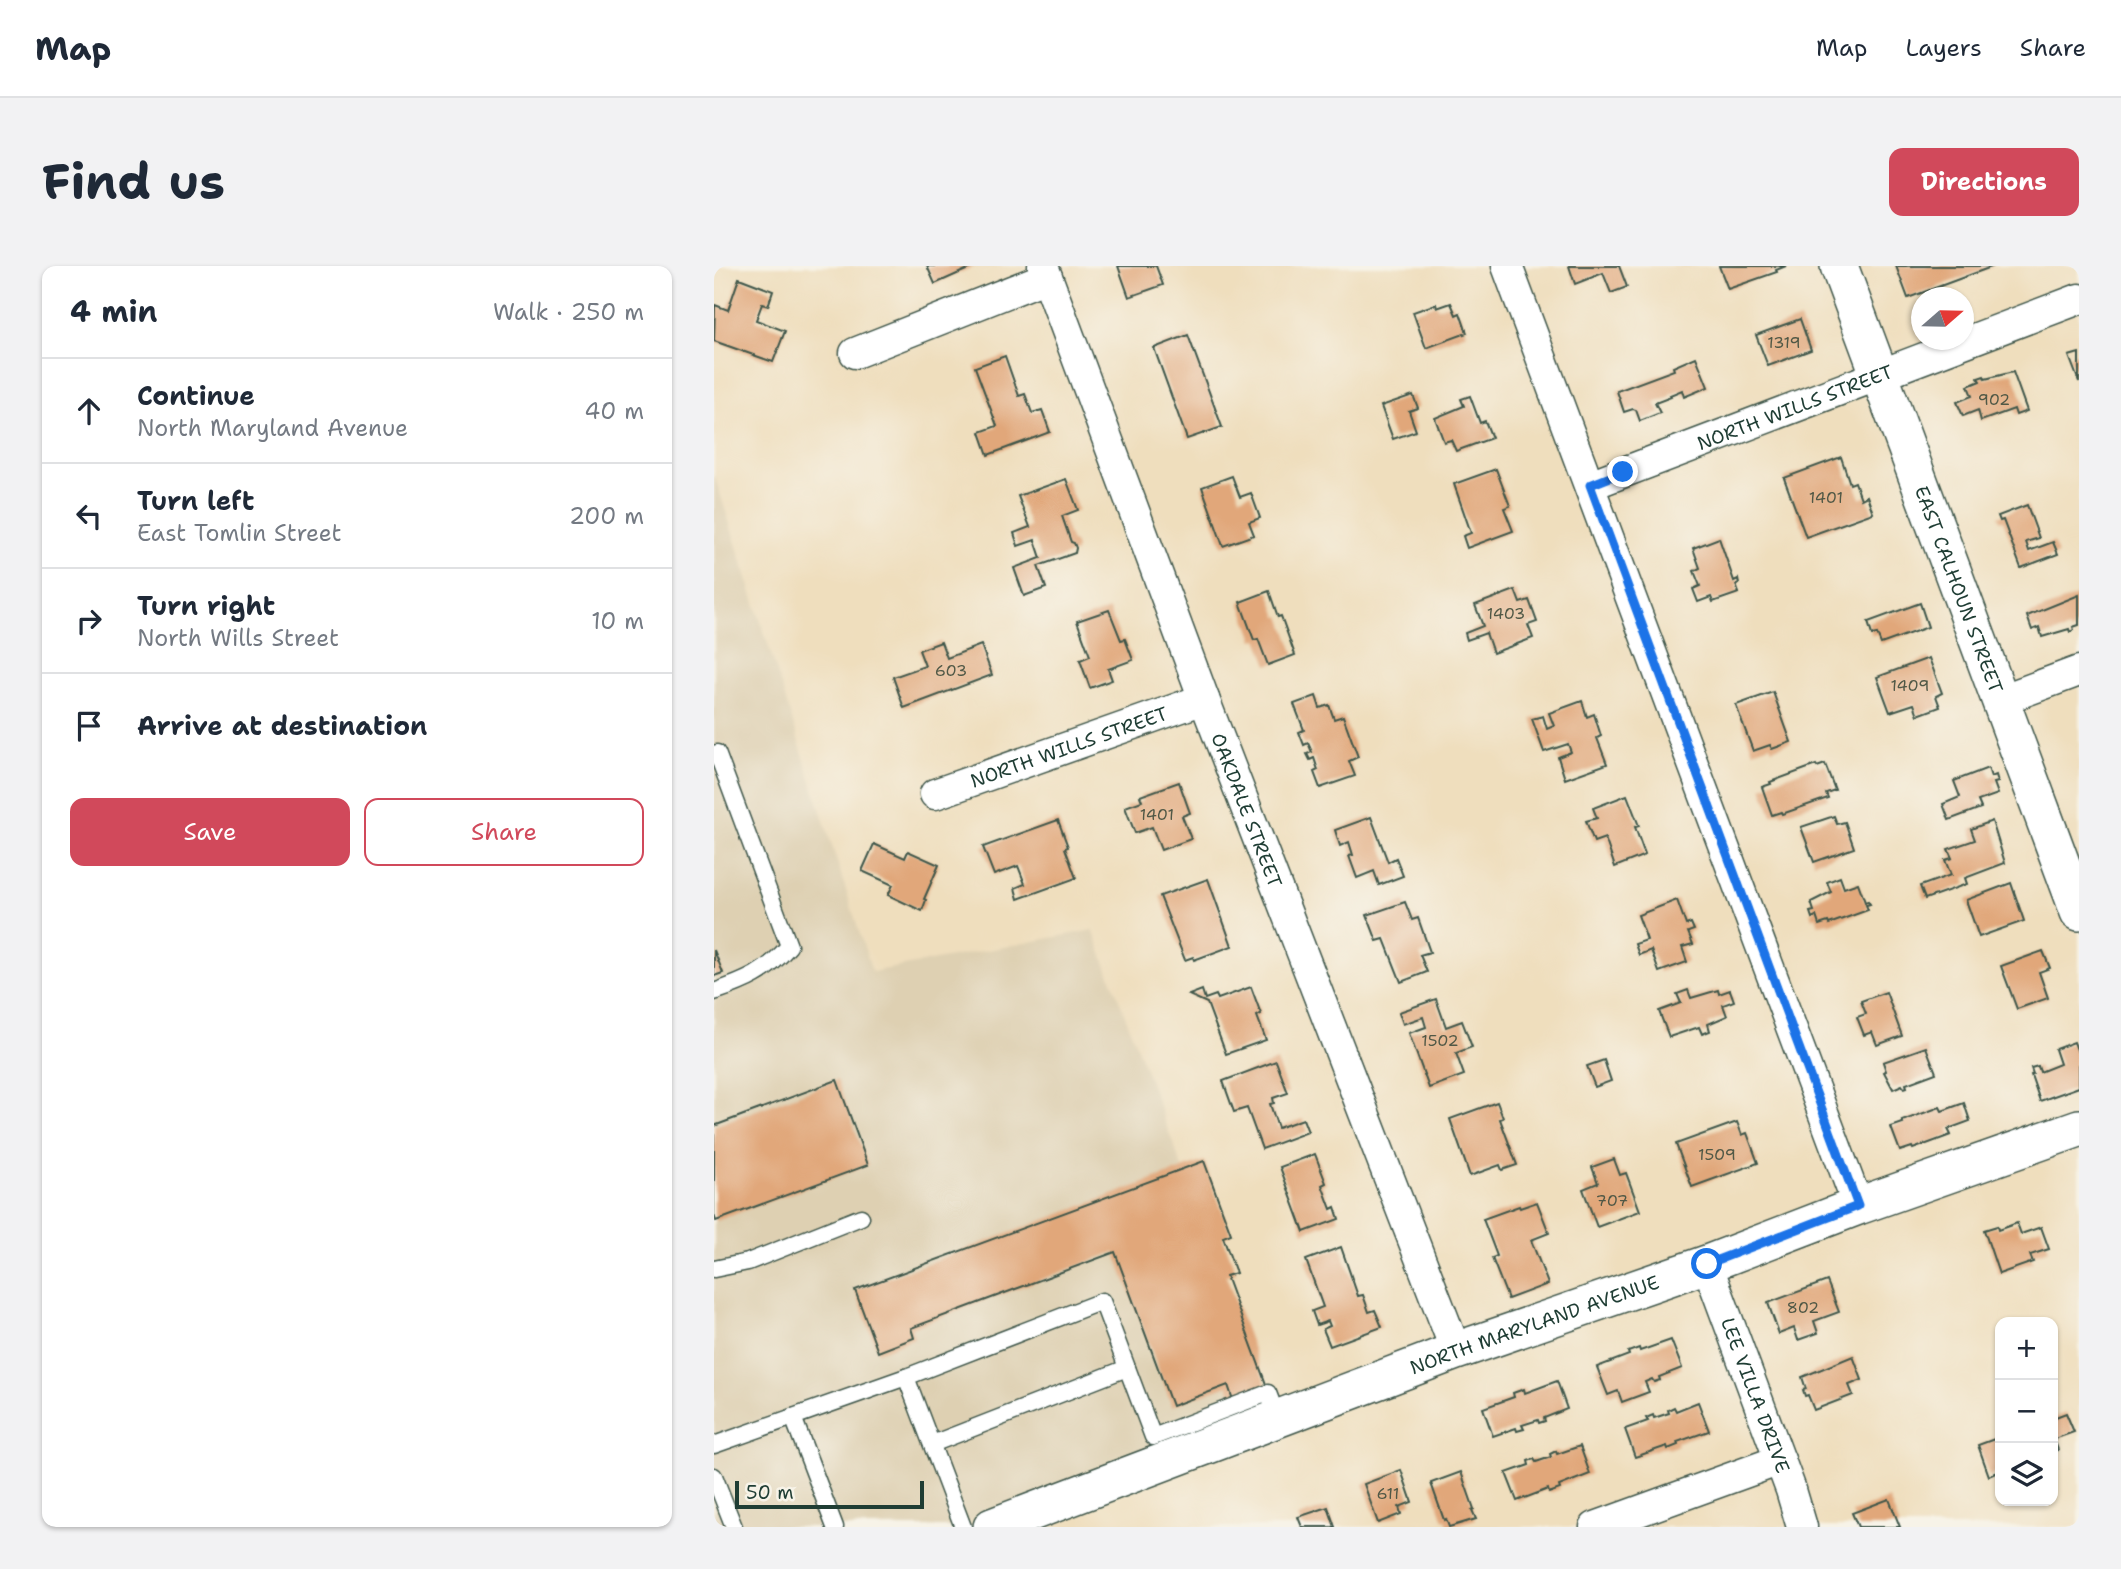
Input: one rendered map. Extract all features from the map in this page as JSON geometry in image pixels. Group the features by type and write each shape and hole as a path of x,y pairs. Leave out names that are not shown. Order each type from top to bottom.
{"street":[{"path":"1507,266 1858,1206"},
{"name":"EAST CALHOUN STREET","path":"1839,266 2079,912"},
{"path":"855,353 1045,272"},
{"name":"OAKDALE STREET","path":"1045,272 1204,699 1456,1351"},
{"name":"NORTH WILLS STREET","path":"1590,485 2079,299"},
{"path":"2001,700 2079,671"},
{"name":"NORTH WILLS STREET","path":"935,794 1204,699"},
{"name":"NORTH MARYLAND AVENUE","path":"992,1527 1456,1351 1707,1264 1858,1206 2079,1128"},
{"name":"LEE VILLA DRIVE","path":"1707,1264 1802,1527"},
{"path":"1595,1527 1780,1460"}],"lane":[{"path":"714,992 750,980 789,946 717,753"},
{"path":"714,1269 748,1262 861,1217"},
{"path":"714,1446 906,1377 1102,1301 1153,1437 1268,1393 1278,1419"},
{"path":"932,1444 1127,1368"},
{"path":"906,1377 963,1527"},
{"path":"793,1417 835,1527"},
{"path":"714,1476 734,1527"}],"shaded area":[{"path":"714,474 872,972 1093,930 1272,1407 955,1527 714,1527"}],"building":[{"path":"927,266 975,266 935,284"},
{"path":"1118,266 1156,266 1163,285 1129,297"},
{"path":"1569,266 1619,266 1627,287 1611,293 1603,273 1575,284"},
{"path":"1719,266 1786,266 1776,270 1777,272 1728,289"},
{"path":"1896,266 1994,266 1938,287 1911,287 1911,297 1908,298"},
{"path":"739,278 773,291 768,306 762,304 756,320 785,331 773,362 714,341 715,305 728,310"},
{"path":"1451,303 1456,315 1460,313 1467,333 1426,348 1413,312 1436,304 1437,308"},
{"path":"1800,319 1811,350 1768,366 1756,335"},
{"path":"1188,335 1222,427 1187,439 1154,348"},
{"path":"2079,353 2079,382 2069,356"},
{"path":"1005,356 1019,396 1025,394 1032,413 1042,410 1050,432 988,455 980,432 997,426 975,367"},
{"path":"1696,357 1708,387 1684,397 1682,390 1670,395 1671,397 1655,403 1660,413 1640,421 1636,410 1624,412 1617,391 1674,370 1673,367"},
{"path":"2013,372 2027,411 2016,415 2014,409 1981,421 1978,410 1963,416 1957,402 1972,396 1968,386 1980,381 1978,378 1984,376 1985,379"},
{"path":"1413,395 1418,408 1409,411 1416,431 1393,439 1381,406"},
{"path":"1470,396 1480,423 1485,421 1492,438 1456,451 1451,440 1444,442 1435,418 1464,406 1461,399"},
{"path":"1841,457 1850,484 1855,482 1861,499 1867,496 1873,513 1806,537 1784,478"},
{"path":"1496,469 1510,506 1504,508 1513,531 1467,548 1463,536 1471,533 1454,484"},
{"path":"1232,476 1240,497 1251,493 1260,518 1249,522 1254,535 1223,546 1202,487"},
{"path":"1066,479 1078,510 1062,516 1071,542 1076,548 1075,553 1038,566 1046,588 1024,596 1014,568 1041,558 1035,540 1018,546 1014,533 1030,527 1018,496"},
{"path":"2027,505 2039,538 2026,542 2029,551 2053,542 2058,554 2021,568 2003,520 2000,521 1998,516"},
{"path":"1719,538 1734,581 1738,579 1739,584 1736,585 1739,593 1713,602 1711,597 1698,602 1693,589 1700,586 1694,571 1700,568 1693,548"},
{"path":"1515,590 1520,603 1529,600 1537,622 1528,625 1533,638 1493,653 1486,633 1467,640 1465,633 1483,626 1475,605"},
{"path":"1269,591 1295,655 1268,665 1258,639 1254,640 1240,602"},
{"path":"2079,595 2079,625 2073,627 2074,630 2042,637 2039,627 2032,630 2027,616"},
{"path":"1920,603 1928,627 1881,644 1877,634 1872,635 1868,622"},
{"path":"1109,610 1121,640 1125,639 1133,660 1108,669 1112,680 1090,688 1080,660 1090,656 1077,621"},
{"path":"941,642 947,658 981,645 992,675 904,708 893,677 925,666 919,650"},
{"path":"1929,658 1942,693 1936,696 1940,707 1918,715 1914,704 1890,712 1877,677"},
{"path":"1773,692 1791,742 1772,749 1770,745 1753,751 1736,705"},
{"path":"1316,696 1320,708 1329,705 1334,719 1343,716 1358,757 1349,761 1355,776 1320,788 1314,772 1318,770 1314,758 1310,760 1307,754 1312,752 1308,743 1304,745 1299,732 1304,730 1294,704"},
{"path":"1582,701 1587,717 1594,714 1601,736 1597,738 1607,764 1565,779 1558,757 1571,752 1568,744 1544,752 1532,719 1543,716 1547,729 1554,726 1549,713"},
{"path":"1825,764 1835,790 1826,793 1828,798 1772,815 1762,787 1816,765"},
{"path":"1988,768 1991,777 1996,775 1998,782 1994,783 1998,794 1978,801 1981,808 1949,820 1943,804 1960,797 1954,781"},
{"path":"1179,782 1190,813 1182,816 1191,839 1161,850 1152,827 1135,833 1125,807 1142,801 1140,796"},
{"path":"1627,795 1639,826 1635,827 1645,855 1615,867 1605,838 1594,842 1586,821 1597,818 1593,808"},
{"path":"1834,816 1837,824 1845,822 1854,848 1814,862 1801,827"},
{"path":"1371,817 1388,862 1396,858 1403,876 1379,885 1374,871 1357,878 1349,856 1353,855 1349,842 1340,846 1335,830"},
{"path":"1058,820 1076,878 1018,899 1015,888 1025,884 1018,866 994,875 983,847"},
{"path":"1992,821 2005,863 1965,878 1967,884 1925,899 1920,886 1951,875 1945,860 1952,858 1948,849 1975,840 1971,829"},
{"path":"874,844 905,858 908,851 939,865 924,899 926,900 922,911 888,895 893,885 862,871"},
{"path":"1840,877 1844,888 1858,883 1865,902 1870,904 1866,905 1868,910 1819,925 1816,916 1812,918 1810,912 1814,911 1811,902 1831,892 1827,882"},
{"path":"1208,879 1232,946 1194,960 1193,957 1185,960 1160,896"},
{"path":"2011,883 2024,921 1979,937 1966,900"},
{"path":"1677,900 1686,925 1691,923 1694,930 1688,932 1693,944 1682,947 1687,962 1659,972 1651,950 1639,955 1635,944 1647,940 1638,915"},
{"path":"1405,902 1412,920 1418,918 1430,952 1420,955 1427,972 1401,982 1384,939 1377,941 1367,915"},
{"path":"714,950 723,973 714,976"},
{"path":"2043,951 2050,968 2039,972 2048,998 2017,1009 2001,966"},
{"path":"1251,987 1261,1014 1257,1016 1266,1040 1226,1054 1207,1003 1189,995 1202,990 1205,999 1216,995 1218,999"},
{"path":"1688,990 1691,998 1718,990 1719,994 1730,990 1734,1001 1723,1005 1727,1016 1708,1024 1710,1031 1702,1034 1699,1027 1669,1037 1659,1011 1681,1003 1677,994"},
{"path":"1886,992 1902,1036 1877,1045 1872,1032 1864,1035 1857,1017 1866,1014 1861,1001"},
{"path":"1436,999 1446,1027 1462,1021 1472,1047 1456,1053 1464,1075 1429,1088 1409,1033 1426,1027 1423,1017 1403,1024 1399,1012"},
{"path":"2074,1042 2079,1055 2079,1087 2040,1101 2031,1068 2038,1066 2040,1072 2060,1064 2055,1049"},
{"path":"1926,1047 1936,1073 1906,1084 1907,1087 1902,1085 1893,1089 1884,1072 1883,1062"},
{"path":"1604,1060 1611,1081 1595,1087 1587,1066"},
{"path":"1276,1061 1288,1093 1273,1098 1274,1103 1270,1104 1278,1128 1303,1119 1308,1132 1262,1149 1247,1108 1234,1112 1223,1081"},
{"path":"837,1080 868,1165 716,1221 714,1126"},
{"path":"1497,1102 1503,1118 1500,1119 1517,1165 1502,1170 1500,1165 1470,1176 1450,1119"},
{"path":"1964,1103 1970,1121 1948,1129 1951,1135 1900,1151 1891,1127 1940,1107 1942,1111"},
{"path":"1737,1122 1742,1135 1747,1133 1758,1163 1692,1187 1676,1144"},
{"path":"1315,1154 1326,1183 1322,1185 1331,1209 1335,1207 1339,1219 1304,1232 1280,1167"},
{"path":"1614,1159 1620,1175 1626,1173 1640,1211 1597,1227 1583,1189 1598,1183 1592,1167"},
{"path":"1204,1161 1231,1234 1223,1237 1236,1273 1226,1276 1267,1387 1233,1400 1228,1385 1172,1406 1115,1252 911,1328 914,1338 878,1352 855,1290"},
{"path":"1537,1202 1549,1233 1531,1240 1548,1284 1508,1299 1492,1258 1497,1256 1483,1219"},
{"path":"2017,1223 2021,1234 2041,1227 2049,1249 2030,1255 2033,1262 1999,1274 1984,1230 1997,1226 1998,1230"},
{"path":"1341,1247 1358,1296 1363,1295 1369,1312 1375,1310 1382,1327 1330,1346 1323,1329 1330,1326 1328,1321 1317,1325 1312,1311 1323,1307 1306,1260"},
{"path":"1827,1281 1839,1312 1814,1321 1818,1333 1798,1340 1794,1328 1779,1334 1768,1303"},
{"path":"1671,1340 1682,1368 1659,1377 1660,1380 1645,1382 1649,1392 1622,1402 1618,1391 1608,1395 1597,1367 1629,1355 1628,1352 1639,1348 1640,1351"},
{"path":"1853,1356 1862,1380 1849,1385 1853,1395 1814,1410 1808,1395 1805,1396 1802,1377"},
{"path":"1557,1381 1567,1409 1544,1418 1545,1421 1539,1423 1538,1420 1522,1425 1524,1429 1517,1431 1516,1428 1493,1436 1483,1408 1514,1397 1513,1393 1524,1389 1525,1393"},
{"path":"1698,1402 1709,1431 1677,1442 1678,1445 1668,1449 1667,1446 1635,1457 1625,1429 1648,1421 1646,1418 1653,1415 1654,1418 1669,1413 1668,1410 1674,1407 1676,1411"},
{"path":"2066,1413 2074,1432 2058,1438 2058,1416"},
{"path":"1995,1439 1995,1473 1989,1476 1978,1445"},
{"path":"1580,1446 1590,1474 1559,1486 1560,1489 1549,1493 1548,1489 1517,1501 1506,1473 1529,1465 1528,1461 1534,1459 1536,1462 1551,1457 1550,1454 1556,1451 1557,1454"},
{"path":"1401,1470 1412,1502 1399,1507 1401,1514 1378,1523 1364,1484"},
{"path":"1461,1472 1476,1519 1449,1527 1431,1483"},
{"path":"1889,1499 1900,1527 1858,1527 1852,1513"},
{"path":"1328,1507 1335,1527 1302,1527 1298,1517"}],"route":[{"path":"1623,472 1590,485 1858,1206 1707,1264"}]}
